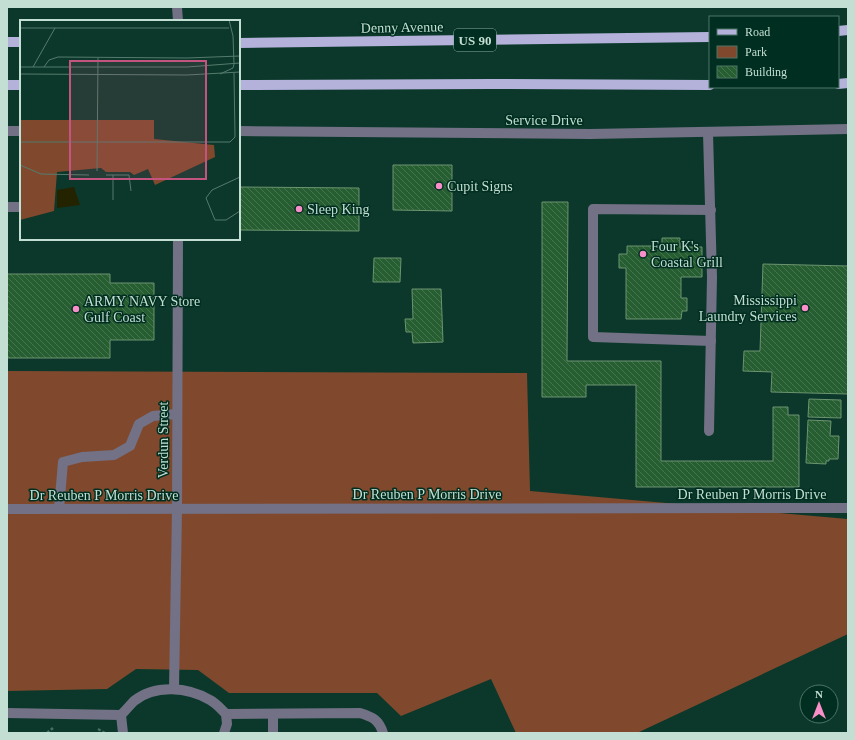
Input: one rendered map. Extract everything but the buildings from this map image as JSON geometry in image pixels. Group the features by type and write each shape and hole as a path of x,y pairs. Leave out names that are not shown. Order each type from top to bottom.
{"main road":[{"name":"Denny Avenue","path":"240,43 709,36"},
{"path":"7,42 20,42"},
{"path":"7,85 20,85"},
{"path":"240,85 709,85"}],"street":[{"path":"178,7 178,20"},
{"name":"Service Drive","path":"240,131 590,134 708,133 848,129"},
{"path":"7,131 20,131"},
{"path":"708,133 711,210 709,431"},
{"path":"7,207 20,207"},
{"path":"711,210 593,209 593,337 711,341"},
{"name":"Verdun Street","path":"174,689 177,509 178,240"},
{"path":"59,509 63,462 82,457 114,455 130,446 139,424 153,416 177,414"},
{"name":"Dr Reuben P Morris Drive","path":"7,509 848,508"},
{"path":"7,713 121,715 135,701 154,691 174,689 192,691 212,700 226,714 228,724 224,733"},
{"path":"226,714 360,713 372,716 380,724 383,733"},
{"path":"273,714 273,733"},
{"path":"121,715 123,733"}],"green space":[{"path":"7,371 527,373 530,491 848,519 848,634 637,733 516,733 491,679 401,716 377,693 229,693 198,670 136,669 107,689 7,691"}],"place":[{"name":"Cupit Signs","path":"439,186"},
{"name":"Sleep King","path":"299,209"},
{"name":"Four K's Coastal Grill","path":"643,254"},
{"name":"Mississippi Laundry Services","path":"805,308"},
{"name":"ARMY NAVY Store Gulf Coast","path":"76,309"}]}
